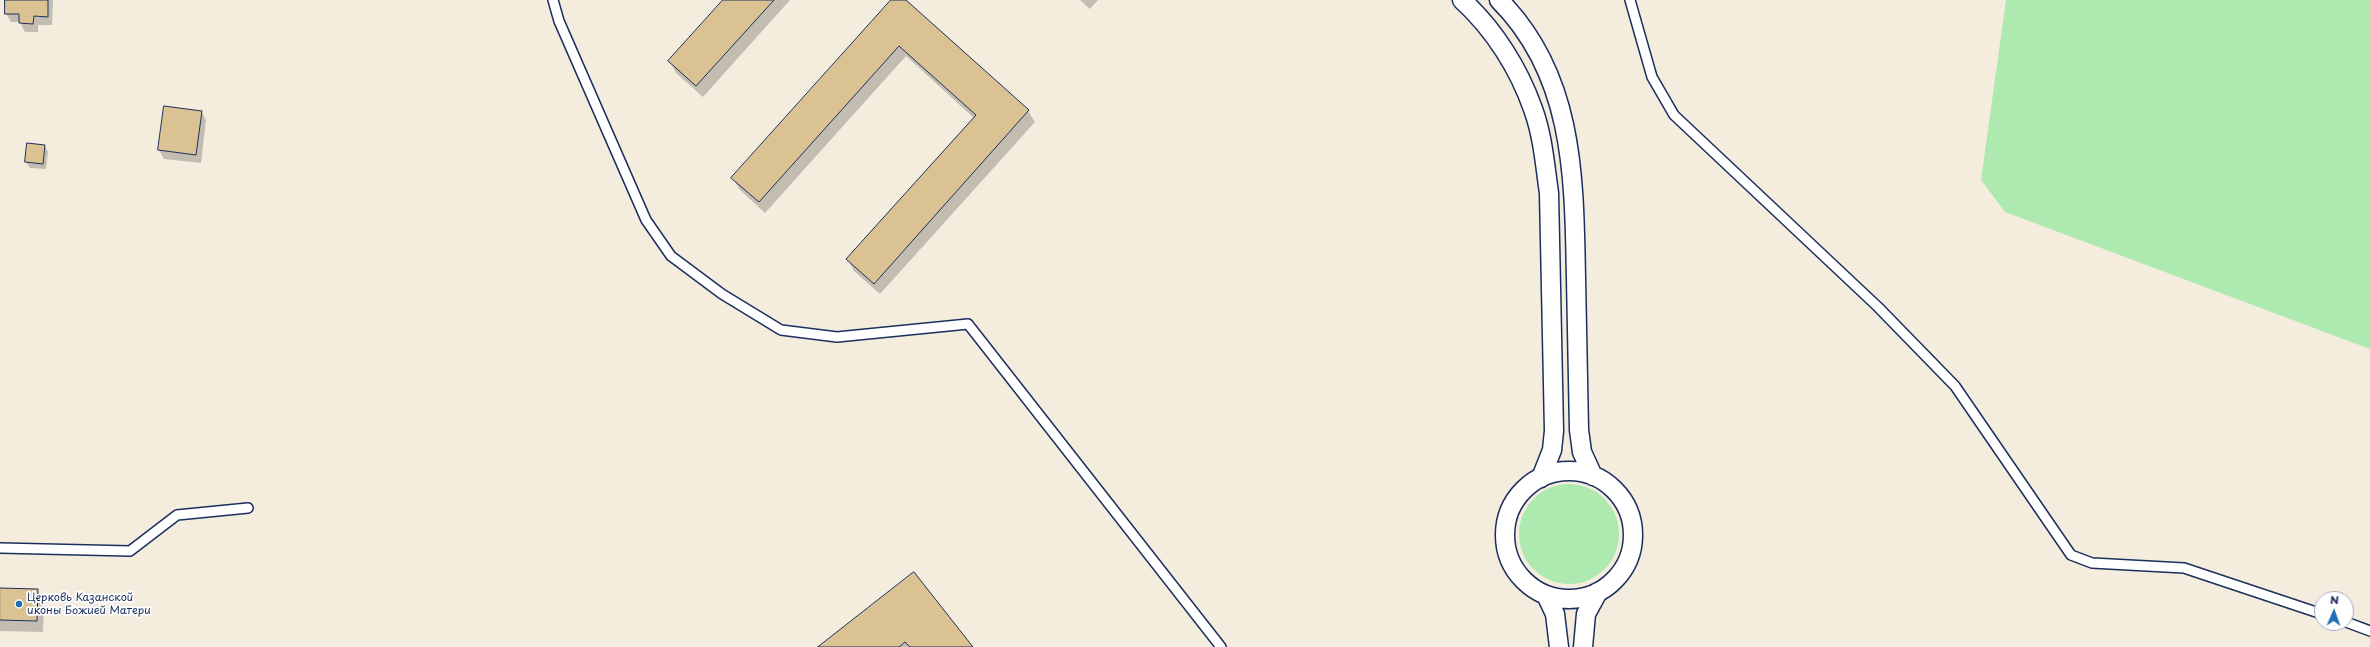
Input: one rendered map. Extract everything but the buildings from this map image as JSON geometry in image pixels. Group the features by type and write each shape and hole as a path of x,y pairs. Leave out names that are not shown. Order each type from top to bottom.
{"street":[{"path":"1462,0 1481,17 1511,60 1534,110 1544,155 1549,194 1554,431 1552,450 1541,478"},
{"path":"1499,0 1515,16 1547,68 1564,122 1574,184 1579,430 1582,452 1593,476"},
{"path":"1567,471 1593,476 1615,490 1624,501 1631,519 1634,539 1629,558 1619,576 1598,592 1572,599 1546,595 1524,580 1509,558 1506,545 1508,518 1513,506 1530,485 1541,478 1567,471"},
{"path":"1583,647 1586,614 1598,592"},
{"path":"1546,595 1555,614 1559,647"}],"lane":[{"path":"553,0 559,21 646,220 671,256 722,294 781,330 837,337 968,324 1221,647"},
{"path":"1630,0 1652,77 1674,114 1878,307 1955,386 2071,555 2092,563 2184,568 2314,611"},
{"path":"0,548 130,551 178,515 248,508"},
{"path":"2354,625 2370,631"}],"green space":[{"path":"2006,0 2370,0 2370,349 2005,212 1981,180"},
{"path":"1569,484 1579,485 1597,492 1611,506 1618,524 1618,544 1611,562 1597,576 1579,583 1569,584 1559,583 1541,576 1527,562 1520,544 1519,534 1520,524 1527,506 1541,492 1559,485"}],"place":[{"name":"Церковь Казанской иконы Божией Матери","path":"19,604"}]}
